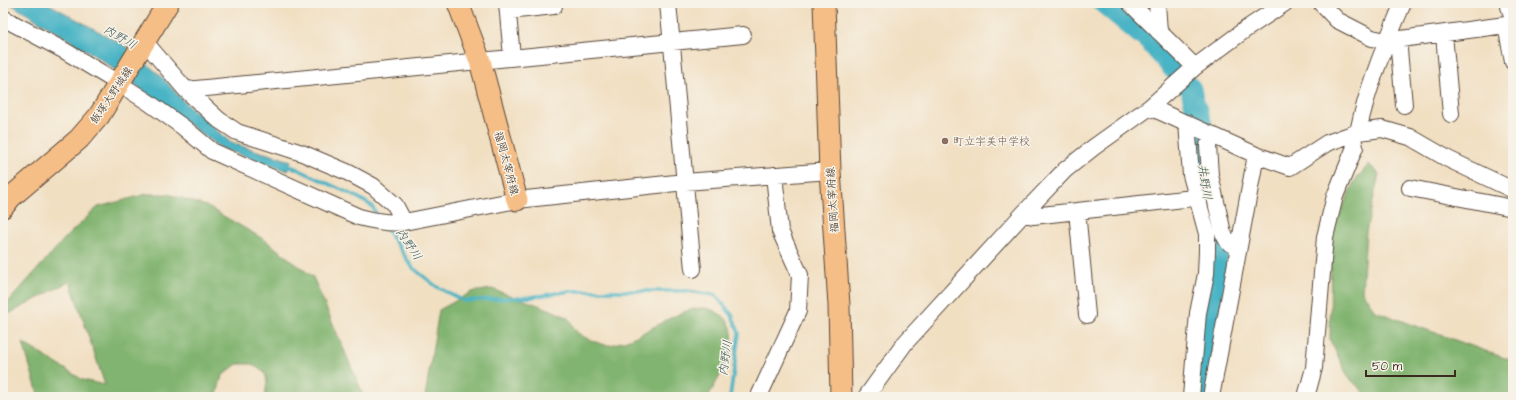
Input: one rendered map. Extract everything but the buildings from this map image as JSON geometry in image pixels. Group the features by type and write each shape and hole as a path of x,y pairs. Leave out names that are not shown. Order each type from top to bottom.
{"main road":[{"name":"飯塚大野城線","path":"3,208 11,197 79,139 99,116 168,3"},
{"name":"福岡太宰府線","path":"458,3 485,60"},
{"name":"福岡太宰府線","path":"470,3 485,60 517,200"},
{"name":"福岡太宰府線","path":"824,3 830,170 839,305 841,397"}],"street":[{"path":"512,56 507,7 554,6 554,3"},
{"path":"668,3 673,42 693,269"},
{"path":"1130,3 1195,66"},
{"path":"1157,3 1159,32"},
{"path":"873,393 904,343 1065,170 1150,106 1195,66 1285,3"},
{"path":"1321,3 1337,20 1372,38 1392,40 1444,34 1511,23"},
{"path":"1306,397 1314,368 1325,237 1335,196 1355,147 1355,134 1362,113 1392,40 1403,3"},
{"path":"1508,3 1511,23 1513,62"},
{"path":"3,18 65,51 123,78 212,151 358,217 399,223 517,200 685,182 830,170"},
{"path":"1444,34 1451,114"},
{"path":"186,90 512,56 743,35"},
{"path":"1392,40 1404,106"},
{"path":"144,43 186,90 219,120 237,132 302,153 347,172 373,186 395,205 399,223"},
{"path":"1150,106 1256,155 1290,167 1327,143 1355,134 1382,129 1410,137 1448,159 1513,190"},
{"path":"1187,123 1191,175 1207,234 1206,274 1198,313 1191,397"},
{"path":"1211,134 1208,146 1210,175 1223,233 1228,242 1238,247"},
{"path":"1211,397 1256,155"},
{"path":"759,397 798,311 800,275 780,230 774,175"},
{"path":"1410,188 1513,208"},
{"path":"1024,213 1033,216 1193,198"},
{"path":"1077,211 1088,315"}],"green space":[{"path":"1369,164 1379,174 1366,232 1362,291 1375,311 1513,361 1513,397 1369,397 1348,377 1330,340 1331,234 1354,182"},
{"path":"147,194 168,194 206,206 265,240 313,277 364,397 265,397 267,382 265,373 252,364 237,364 222,376 216,397 39,397 23,343 83,380 105,385 70,281 3,317 3,308 67,236 98,207"},
{"path":"492,289 539,305 568,318 578,333 582,336 595,342 608,345 631,339 672,317 692,309 707,308 726,319 731,328 731,348 723,369 708,397 425,397 439,310 472,292"}],"water":[{"path":"9,3 47,3 127,47 162,77 185,103 231,143 291,161 288,171 221,148 100,59"}],"waterway":[{"name":"井野川","path":"1103,3 1150,42 1191,89 1201,121 1200,149 1206,194 1219,245 1198,394"},
{"name":"内野川","path":"286,165 357,197 372,206 378,217"},
{"name":"内野川","path":"385,227 413,268 437,287 464,301 531,297 571,291 687,291 715,295 732,315 739,333 730,397"}],"place":[{"name":"町立宇美中学校","path":"945,141"}]}
